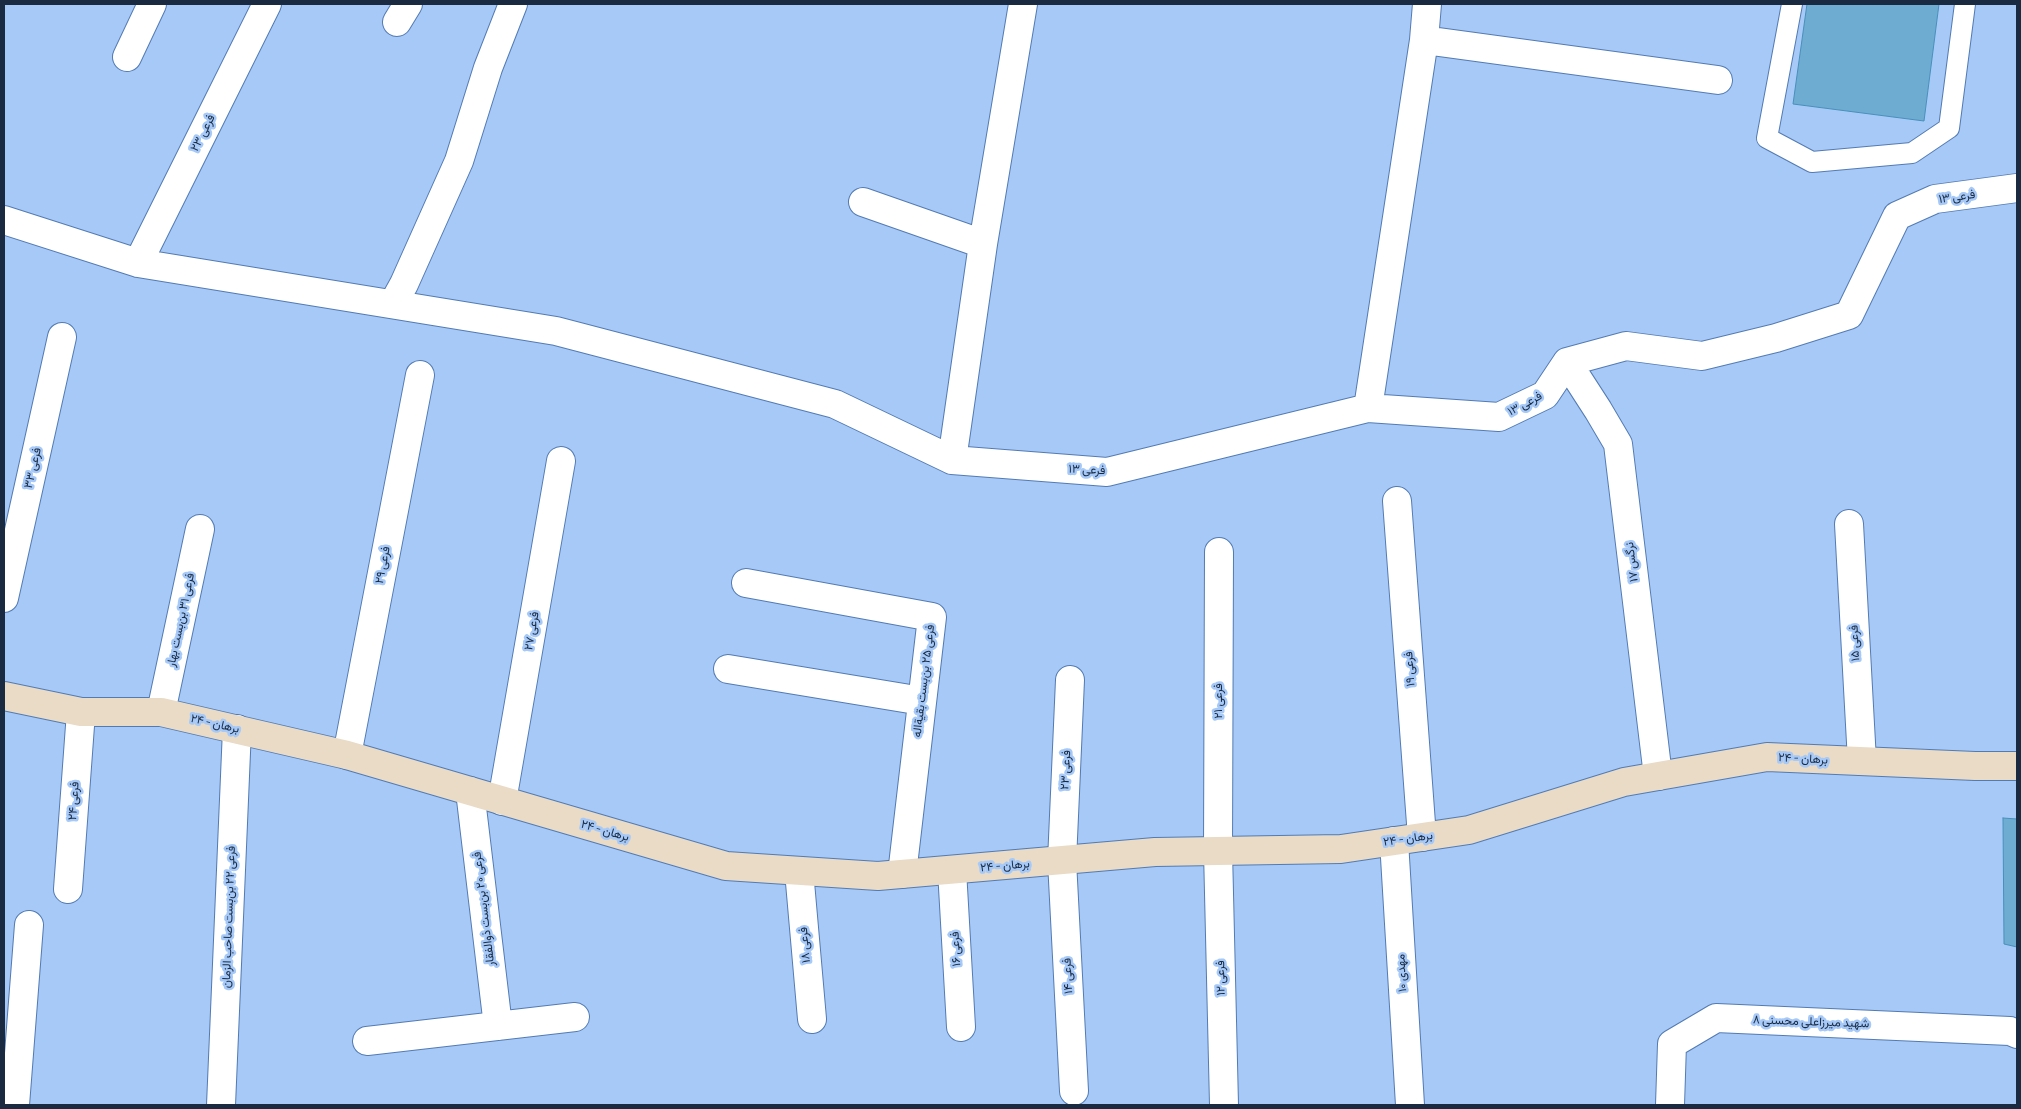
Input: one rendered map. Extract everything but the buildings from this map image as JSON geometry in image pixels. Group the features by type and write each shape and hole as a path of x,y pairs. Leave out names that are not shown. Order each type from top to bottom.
{"street":[{"path":"127,56 152,4"},
{"name":"فرعی ۲۳","path":"138,263 268,4"},
{"path":"394,304 459,161 488,68 513,4"},
{"path":"4,220 138,263 556,331 835,404 952,460 983,244 1023,4"},
{"path":"1368,408 1424,40 1426,4"},
{"path":"1424,40 1718,80"},
{"name":"فرعی ۱۳","path":"952,460 1107,472 1368,408 1500,417 1545,395 1567,362 1626,346 1702,356 1776,338 1849,314 1897,216 1935,199 2017,188"},
{"path":"863,202 983,244"},
{"name":"فرعی ۳۳","path":"4,598 62,337"},
{"name":"۱۷ نرگس","path":"1567,362 1618,444 1658,776"},
{"name":"فرعی ۲۹","path":"347,755 420,374"},
{"name":"فرعی ۲۷","path":"502,801 561,462"},
{"name":"فرعی ۱۹","path":"1397,501 1422,837"},
{"name":"فرعی ۱۵","path":"1849,524 1862,761"},
{"name":"فرعی ۳۱ بن‌بست بهار","path":"161,712 200,529"},
{"name":"فرعی ۲۱","path":"1218,851 1219,552"},
{"name":"فرعی ۲۵ بن‌بست بقیة‌اله","path":"746,583 932,617 902,874"},
{"path":"728,669 922,701"},
{"name":"فرعی ۲۳","path":"1062,860 1070,680"},
{"name":"۲۴ - برهان","path":"4,696 81,712 161,712 347,755 726,866 878,876 1155,852 1341,849 1469,830 1624,782 1767,757 2017,766"},
{"name":"فرعی ۲۴","path":"68,889 81,712"},
{"name":"فرعی ۲۲ بن‌بست صاحب الزمان","path":"221,1105 237,730"},
{"name":"فرعی ۲۰ بن‌بست ذوالفقار","path":"470,791 498,1026"},
{"name":"۱۰ مهدی","path":"1394,841 1410,1105"},
{"name":"فرعی ۱۲","path":"1218,851 1224,1105"},
{"name":"فرعی ۱۴","path":"1062,860 1074,1091"},
{"name":"فرعی ۱۶","path":"952,870 961,1027"},
{"name":"فرعی ۱۸","path":"799,871 812,1019"},
{"path":"15,1105 29,925"},
{"path":"367,1041 575,1017"},
{"name":"۸ شهید میرزاعلی محسنی","path":"1670,1105 1672,1044 1716,1018 2010,1031 2017,1034"}],"lane":[{"path":"1792,4 1767,138 1812,162 1912,153 1949,128 1965,4"}]}
